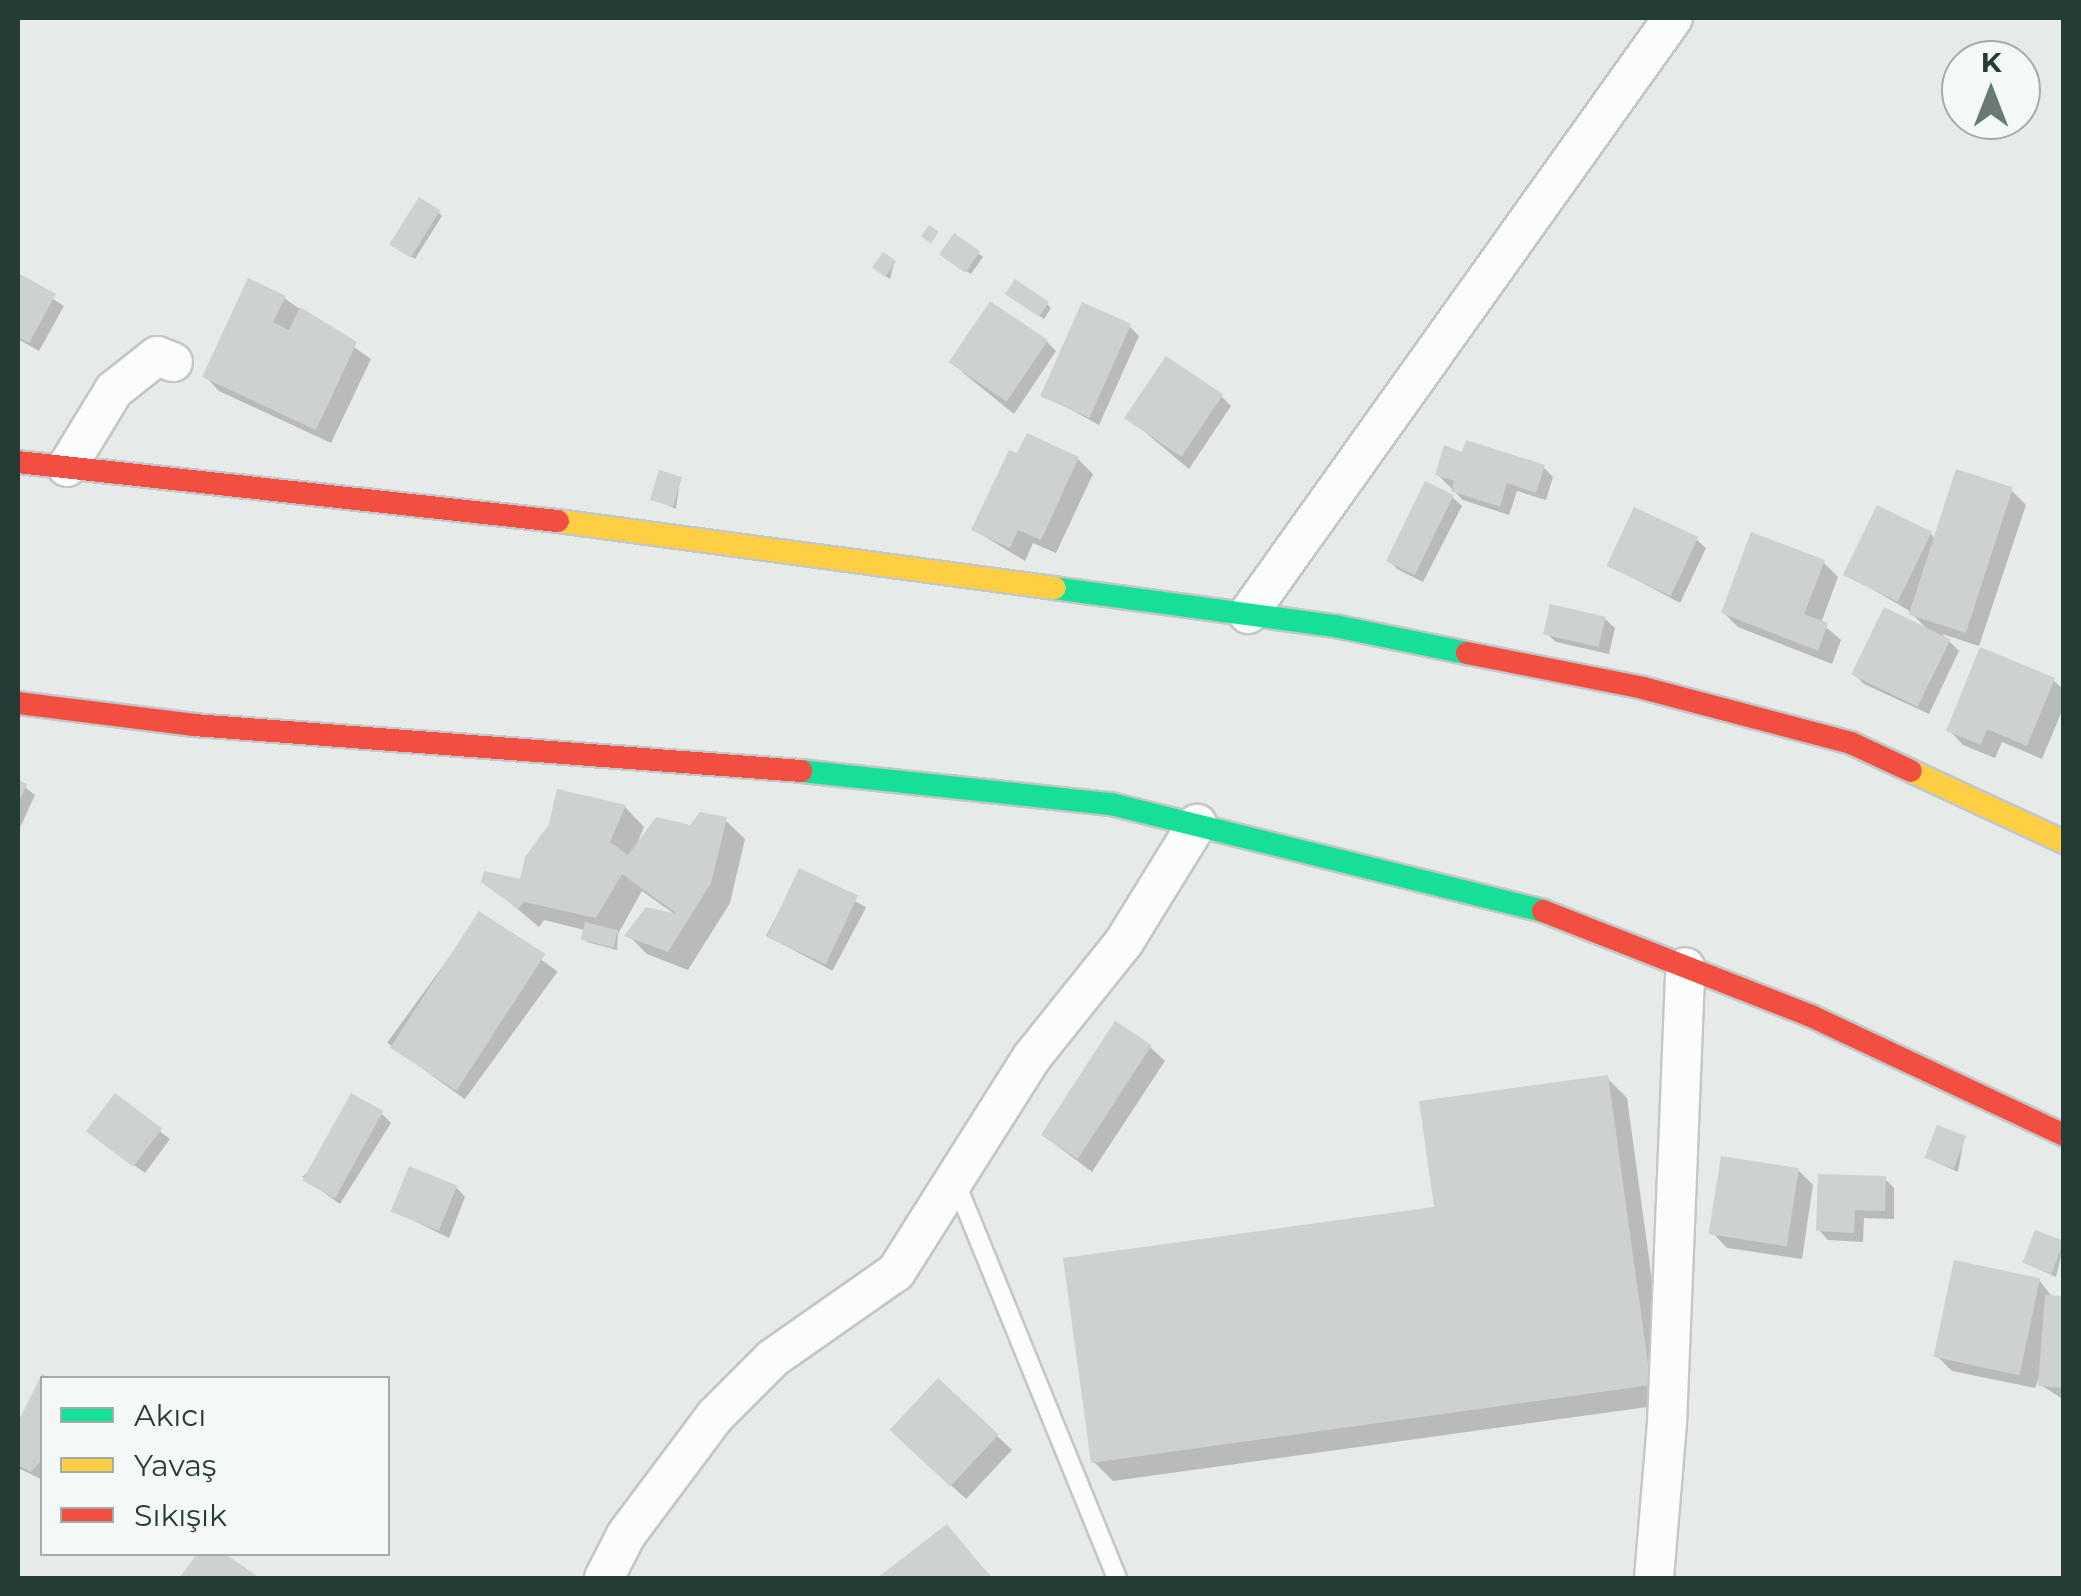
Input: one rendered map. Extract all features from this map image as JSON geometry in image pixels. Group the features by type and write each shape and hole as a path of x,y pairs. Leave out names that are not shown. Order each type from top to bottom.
{"street":[{"path":"1248,614 1673,18"},
{"path":"67,467 114,390 157,356 173,362"},
{"path":"18,462 474,510 1248,614 1642,688 1850,743 2064,842"},
{"path":"18,703 194,725 765,767 1111,804 1511,900 1811,1016 2064,1135"},
{"path":"604,1578 626,1536 714,1416 773,1358 896,1272 1032,1057 1124,942 1196,824"},
{"path":"1654,1578 1685,968"}],"lane":[{"path":"954,1180 1117,1578"}],"building":[{"path":"419,197 440,210 411,258 389,244"},
{"path":"929,225 939,232 931,243 921,236"},
{"path":"954,233 980,251 965,273 939,254"},
{"path":"883,252 896,261 885,277 872,268"},
{"path":"18,273 56,294 29,343 18,337"},
{"path":"248,278 286,296 273,322 289,330 300,307 357,342 316,430 202,377"},
{"path":"1015,279 1049,302 1039,317 1005,294"},
{"path":"990,301 1048,340 1007,401 949,362"},
{"path":"1082,302 1131,324 1089,418 1040,396"},
{"path":"1166,356 1223,395 1181,457 1124,418"},
{"path":"1027,433 1079,457 1041,540 1018,530 1010,548 971,530 1009,450 1017,453"},
{"path":"1466,440 1545,465 1536,493 1507,483 1500,507 1451,491 1454,481 1435,475 1444,445 1462,452"},
{"path":"1956,469 2013,488 1966,633 1909,615"},
{"path":"659,470 682,477 673,507 650,500"},
{"path":"1425,481 1454,495 1415,575 1386,561"},
{"path":"1877,505 1932,532 1898,602 1843,575"},
{"path":"1634,507 1698,537 1671,596 1607,566"},
{"path":"1751,532 1825,560 1804,614 1828,623 1818,651 1721,613"},
{"path":"1550,604 1606,617 1599,647 1543,634"},
{"path":"1884,607 1951,639 1918,707 1851,674"},
{"path":"1980,647 2055,678 2027,746 1987,729 1981,745 1946,731"},
{"path":"18,780 27,784 18,803"},
{"path":"557,789 626,805 610,842 628,855 656,817 690,825 700,812 727,817 711,883 668,952 624,936 646,907 677,914 622,874 596,918 524,902 518,909 481,882 484,871 520,879 525,857 549,824"},
{"path":"799,868 858,895 826,964 767,937"},
{"path":"479,911 545,954 456,1091 390,1048"},
{"path":"585,922 618,930 614,948 581,939"},
{"path":"1115,1021 1152,1045 1078,1159 1041,1135"},
{"path":"1608,1075 1651,1385 1091,1463 1063,1258 1434,1207 1419,1101"},
{"path":"115,1093 162,1129 133,1167 86,1131"},
{"path":"351,1093 383,1111 335,1198 303,1180"},
{"path":"1937,1125 1966,1136 1953,1169 1924,1158"},
{"path":"1721,1156 1799,1168 1787,1246 1709,1234"},
{"path":"409,1166 457,1185 439,1231 391,1211"},
{"path":"1818,1174 1886,1176 1885,1211 1855,1210 1854,1233 1816,1231"},
{"path":"2035,1230 2064,1241 2051,1274 2022,1263"},
{"path":"1954,1260 2040,1278 2019,1375 1933,1357"},
{"path":"2045,1295 2064,1296 2064,1388 2038,1386"},
{"path":"40,1378 40,1462 31,1472 18,1465 18,1422"},
{"path":"938,1378 999,1435 950,1487 890,1430"},
{"path":"947,1524 991,1578 877,1578"},
{"path":"196,1556 228,1556 260,1578 179,1578"}],"traffic: fast":[{"path":"1054,588 1335,626 1467,653"},
{"path":"801,771 1111,804 1543,911"}],"traffic: slow":[{"path":"558,521 1054,588"},
{"path":"1911,771 2064,842"}],"traffic: jam":[{"path":"18,462 558,521"},
{"path":"1467,653 1643,688 1851,743 1911,771"},
{"path":"18,703 194,725 801,771"},
{"path":"1543,911 1811,1016 2064,1135"}]}
